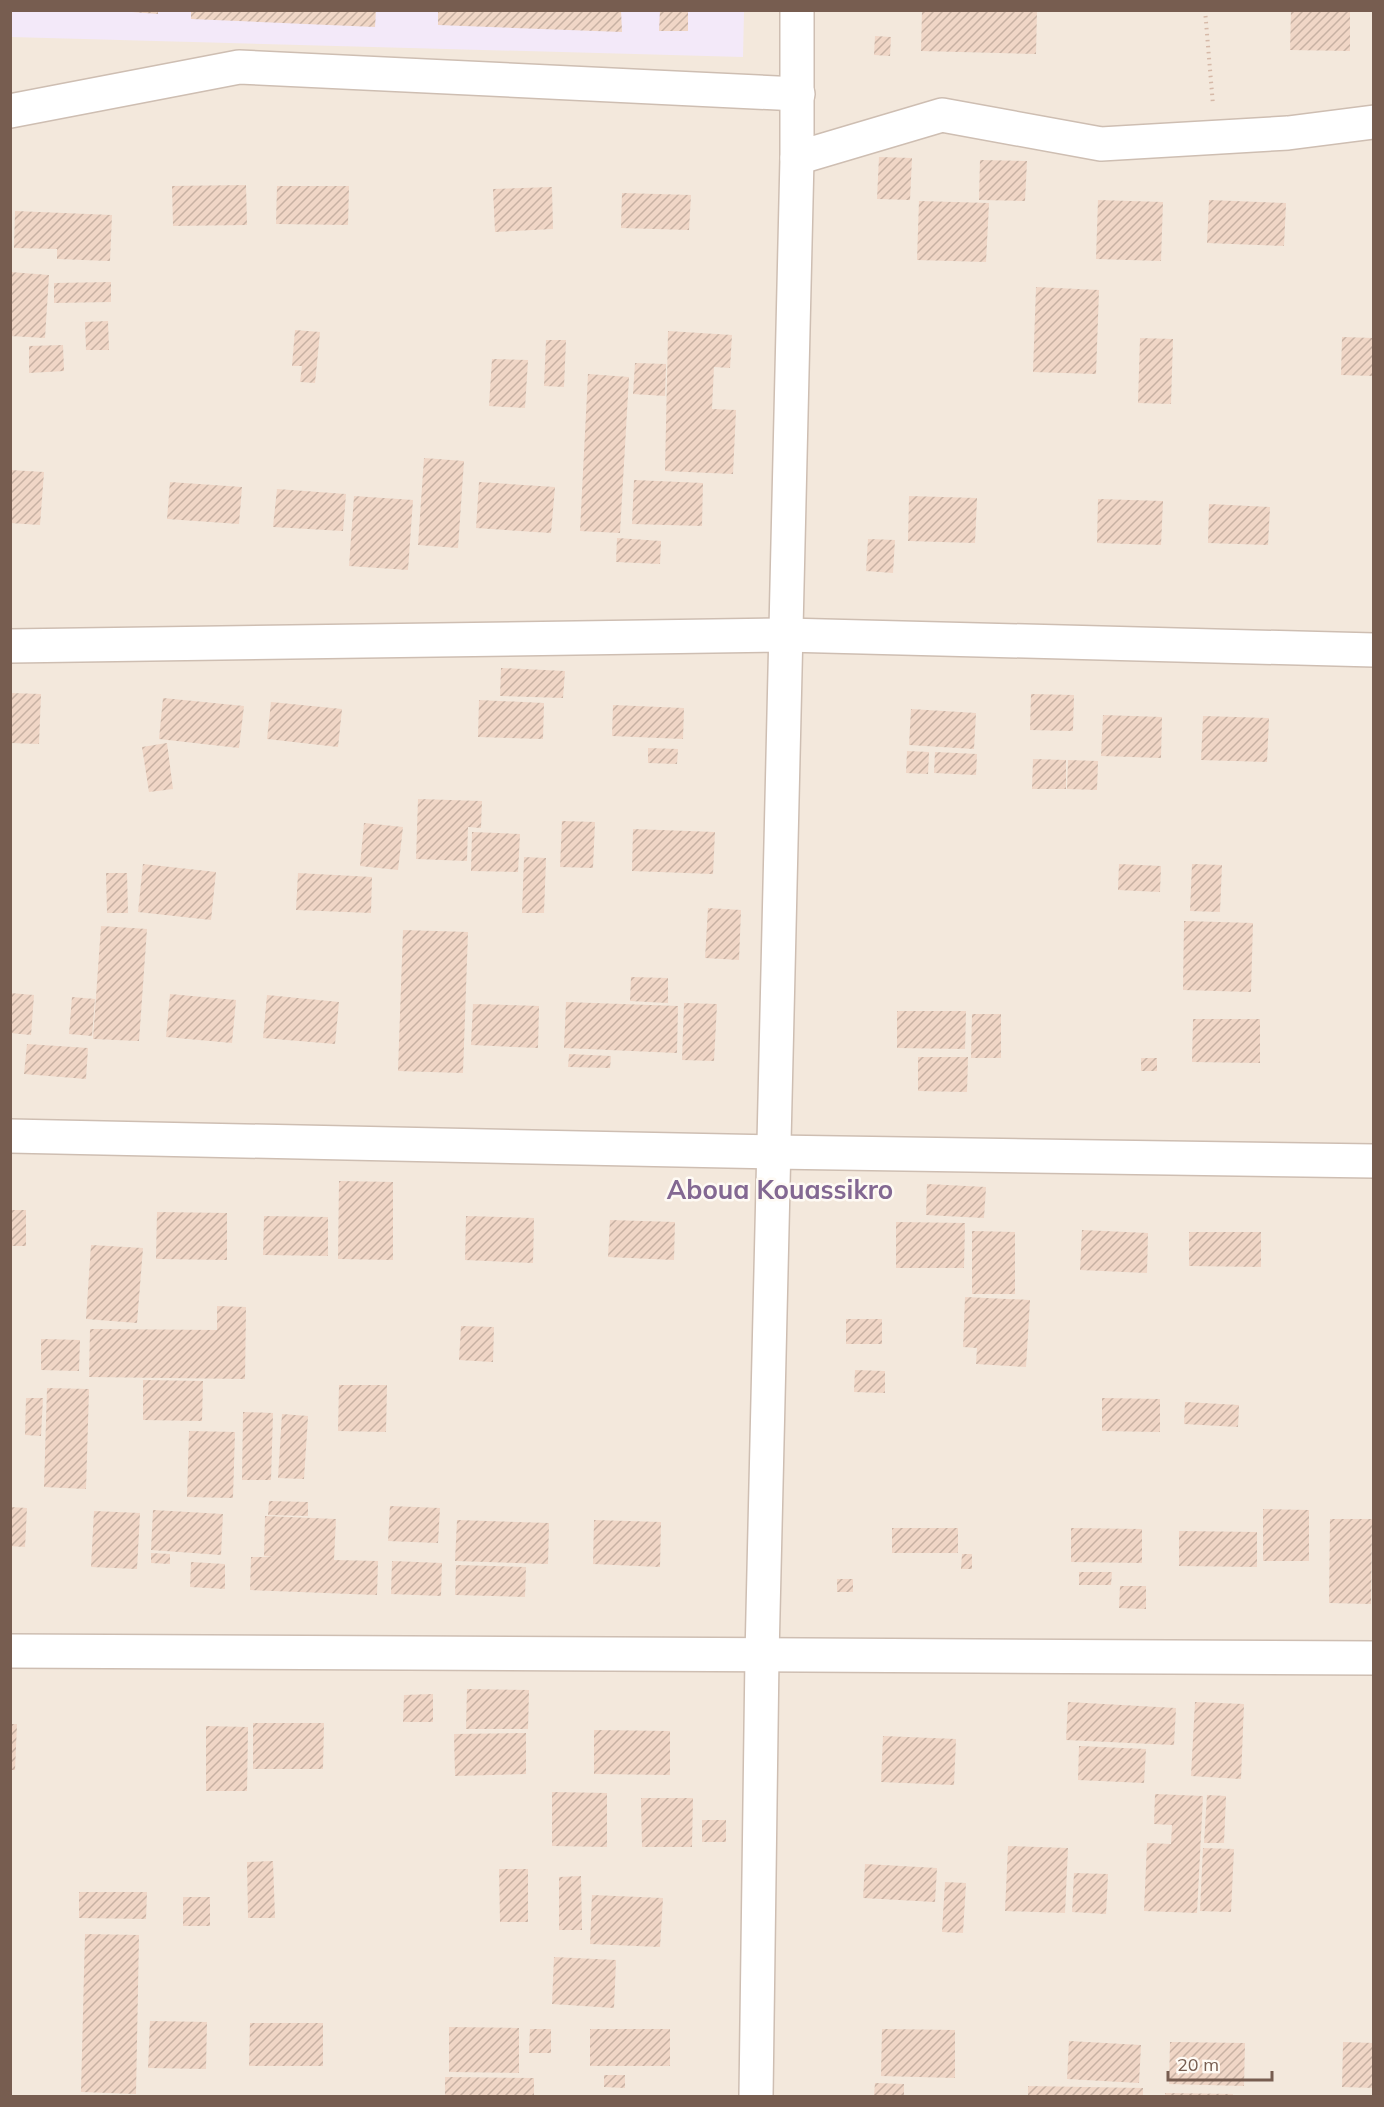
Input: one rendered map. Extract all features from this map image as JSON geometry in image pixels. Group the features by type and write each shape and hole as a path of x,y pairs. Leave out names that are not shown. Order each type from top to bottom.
{"street":[{"path":"756,2097 762,1656 797,158 797,10"},
{"path":"10,111 239,67 798,94"},
{"path":"797,158 942,115 1101,144 1288,133 1374,122"},
{"path":"10,646 786,635 1374,650"},
{"path":"10,1136 774,1152 1374,1161"},
{"path":"10,1651 1374,1658"}],"path":[{"path":"1205,10 1215,138"}],"shaded area":[{"path":"11,10 744,11 743,57 11,37"},
{"path":"11,11 1373,11 1373,2096 11,2096"}],"building":[{"path":"132,10 158,10 158,14 132,12"},
{"path":"191,10 376,10 375,27 191,19"},
{"path":"438,10 621,10 622,32 438,25"},
{"path":"660,10 688,10 688,31 659,31"},
{"path":"922,10 1037,10 1036,54 921,51"},
{"path":"1291,10 1350,10 1350,51 1290,50"},
{"path":"875,36 891,37 890,56 874,55"},
{"path":"879,157 912,158 910,200 877,199"},
{"path":"980,160 1027,161 1025,201 979,200"},
{"path":"246,185 247,225 173,226 172,186"},
{"path":"277,186 349,186 348,225 276,224"},
{"path":"552,187 553,229 495,232 493,189"},
{"path":"622,193 691,195 689,230 621,228"},
{"path":"1098,200 1163,202 1161,261 1096,259"},
{"path":"1209,200 1286,203 1284,246 1207,243"},
{"path":"919,201 989,203 986,262 917,260"},
{"path":"15,211 112,215 110,261 57,259 57,249 14,248"},
{"path":"10,272 49,275 45,338 10,336"},
{"path":"111,282 111,302 54,303 54,283"},
{"path":"1036,287 1099,290 1096,374 1033,372"},
{"path":"108,321 109,350 86,350 85,322"},
{"path":"295,330 320,332 315,383 300,382 302,366 292,366"},
{"path":"668,331 732,335 730,368 714,367 712,409 736,410 733,474 665,471"},
{"path":"1342,337 1374,338 1374,376 1341,375"},
{"path":"1140,338 1173,339 1171,404 1138,403"},
{"path":"546,340 566,340 564,387 544,386"},
{"path":"63,345 64,371 29,373 29,346"},
{"path":"492,359 528,360 525,408 489,406"},
{"path":"635,363 666,364 665,396 633,394"},
{"path":"588,374 629,377 620,533 580,531"},
{"path":"424,458 464,461 458,548 418,545"},
{"path":"10,470 44,472 40,525 10,523"},
{"path":"634,480 703,483 702,526 632,524"},
{"path":"170,482 242,487 239,524 167,519"},
{"path":"479,482 555,487 551,533 476,528"},
{"path":"277,489 346,494 343,531 273,527"},
{"path":"354,496 413,500 408,570 349,566"},
{"path":"909,496 977,498 975,543 908,541"},
{"path":"1098,499 1163,501 1161,545 1097,543"},
{"path":"1209,504 1270,507 1268,545 1208,543"},
{"path":"617,538 661,541 660,564 616,562"},
{"path":"868,539 895,540 893,573 866,571"},
{"path":"501,668 565,671 563,698 500,696"},
{"path":"10,693 41,694 39,744 10,743"},
{"path":"1031,694 1074,695 1073,731 1030,730"},
{"path":"163,698 244,706 239,748 159,739"},
{"path":"479,700 544,703 543,739 478,737"},
{"path":"271,702 342,709 338,747 267,739"},
{"path":"613,705 684,708 683,739 612,736"},
{"path":"911,709 976,713 974,749 909,745"},
{"path":"1103,715 1162,717 1161,758 1101,756"},
{"path":"1203,716 1269,718 1267,762 1201,760"},
{"path":"167,743 173,789 149,792 142,747"},
{"path":"648,748 678,749 677,764 648,763"},
{"path":"907,751 929,752 928,774 906,773"},
{"path":"935,752 977,754 976,775 934,773"},
{"path":"1033,759 1066,760 1066,789 1032,789"},
{"path":"1068,760 1098,761 1097,790 1067,789"},
{"path":"418,799 482,801 481,828 468,827 467,861 416,859"},
{"path":"562,821 595,822 593,868 560,867"},
{"path":"364,823 403,827 398,870 360,866"},
{"path":"633,829 715,832 713,874 632,871"},
{"path":"472,832 520,834 518,872 471,871"},
{"path":"524,857 546,858 544,913 522,913"},
{"path":"143,864 216,872 211,920 138,912"},
{"path":"1119,864 1161,866 1160,892 1118,890"},
{"path":"1192,864 1222,865 1220,912 1190,911"},
{"path":"106,873 127,873 128,913 107,913"},
{"path":"298,873 372,877 371,913 296,910"},
{"path":"708,908 741,910 739,960 705,958"},
{"path":"1184,921 1253,923 1251,992 1183,990"},
{"path":"101,926 147,929 139,1041 93,1039"},
{"path":"403,930 468,932 463,1073 398,1071"},
{"path":"631,977 668,978 668,1003 630,1001"},
{"path":"10,993 34,995 31,1035 10,1033"},
{"path":"170,994 236,1000 232,1043 166,1037"},
{"path":"267,995 339,1002 335,1044 263,1038"},
{"path":"72,997 95,999 92,1036 69,1034"},
{"path":"566,1002 678,1006 677,1053 564,1048"},
{"path":"684,1003 717,1004 714,1061 682,1060"},
{"path":"473,1004 539,1006 538,1048 471,1045"},
{"path":"897,1011 966,1011 965,1049 897,1048"},
{"path":"972,1014 1001,1014 1001,1058 971,1058"},
{"path":"1193,1019 1260,1019 1260,1063 1192,1062"},
{"path":"27,1044 88,1048 86,1079 24,1074"},
{"path":"569,1054 611,1056 610,1068 568,1067"},
{"path":"918,1057 968,1057 967,1092 918,1091"},
{"path":"1141,1058 1157,1058 1157,1071 1141,1071"},
{"path":"339,1181 393,1182 393,1260 338,1259"},
{"path":"927,1184 986,1187 984,1218 926,1215"},
{"path":"10,1210 26,1210 26,1246 10,1246"},
{"path":"157,1212 227,1213 227,1260 156,1259"},
{"path":"264,1216 328,1217 328,1256 263,1255"},
{"path":"466,1216 534,1218 533,1263 465,1260"},
{"path":"610,1220 675,1222 674,1260 608,1257"},
{"path":"896,1222 965,1223 964,1268 896,1268"},
{"path":"1082,1230 1148,1233 1147,1273 1080,1270"},
{"path":"972,1231 1015,1232 1015,1294 972,1294"},
{"path":"1189,1232 1261,1232 1261,1267 1189,1266"},
{"path":"91,1245 143,1248 137,1323 86,1319"},
{"path":"965,1297 1030,1300 1026,1367 976,1364 977,1348 963,1347"},
{"path":"217,1306 246,1307 245,1379 89,1377 90,1329 217,1330"},
{"path":"846,1319 882,1319 882,1344 846,1344"},
{"path":"461,1326 494,1327 493,1362 459,1360"},
{"path":"41,1339 80,1340 79,1371 41,1370"},
{"path":"855,1370 885,1371 885,1393 854,1392"},
{"path":"143,1380 203,1381 202,1421 143,1420"},
{"path":"339,1385 387,1385 386,1432 338,1431"},
{"path":"47,1388 89,1389 86,1489 44,1487"},
{"path":"26,1398 43,1398 41,1436 25,1435"},
{"path":"1102,1398 1160,1399 1160,1432 1102,1431"},
{"path":"1185,1402 1239,1405 1238,1427 1184,1424"},
{"path":"243,1412 273,1413 271,1480 242,1480"},
{"path":"282,1414 308,1416 304,1479 278,1478"},
{"path":"189,1431 235,1432 233,1498 187,1497"},
{"path":"269,1501 308,1502 308,1516 268,1515"},
{"path":"390,1506 440,1508 438,1543 388,1541"},
{"path":"10,1507 27,1508 25,1547 10,1546"},
{"path":"1263,1509 1309,1510 1309,1561 1263,1561"},
{"path":"153,1510 223,1514 221,1555 151,1550"},
{"path":"94,1511 140,1513 137,1569 91,1567"},
{"path":"265,1516 336,1519 334,1560 378,1561 377,1595 250,1590 251,1557 273,1557 264,1556"},
{"path":"1330,1519 1372,1519 1371,1604 1329,1603"},
{"path":"457,1520 549,1523 548,1564 455,1561"},
{"path":"594,1520 661,1522 660,1567 593,1564"},
{"path":"892,1528 958,1528 958,1553 892,1553"},
{"path":"1071,1528 1142,1529 1142,1563 1071,1562"},
{"path":"1179,1531 1257,1532 1257,1567 1179,1566"},
{"path":"151,1553 170,1554 170,1564 151,1563"},
{"path":"962,1554 972,1554 972,1569 961,1569"},
{"path":"392,1561 442,1563 441,1596 391,1594"},
{"path":"191,1562 225,1564 225,1589 190,1587"},
{"path":"456,1565 526,1567 525,1597 455,1595"},
{"path":"1079,1572 1112,1572 1111,1585 1079,1585"},
{"path":"837,1579 853,1579 853,1592 837,1592"},
{"path":"1120,1586 1146,1586 1146,1609 1119,1608"},
{"path":"467,1689 529,1690 528,1729 466,1729"},
{"path":"433,1694 433,1722 403,1722 404,1695"},
{"path":"1068,1702 1176,1708 1174,1745 1066,1740"},
{"path":"1195,1702 1244,1704 1241,1779 1191,1776"},
{"path":"253,1723 324,1723 323,1769 253,1769"},
{"path":"10,1724 17,1724 15,1770 10,1770"},
{"path":"206,1726 248,1727 247,1791 206,1791"},
{"path":"594,1730 670,1731 670,1775 594,1774"},
{"path":"526,1733 526,1774 455,1776 454,1734"},
{"path":"883,1736 956,1739 954,1785 881,1782"},
{"path":"1079,1746 1146,1749 1144,1783 1078,1780"},
{"path":"552,1792 607,1793 607,1847 552,1846"},
{"path":"1155,1794 1203,1796 1197,1913 1144,1911 1147,1843 1171,1844 1172,1825 1154,1824"},
{"path":"1207,1795 1226,1796 1224,1843 1204,1843"},
{"path":"641,1798 693,1798 692,1847 642,1847"},
{"path":"702,1820 726,1820 726,1842 702,1842"},
{"path":"1008,1846 1068,1848 1065,1913 1005,1911"},
{"path":"1203,1848 1234,1849 1231,1912 1200,1911"},
{"path":"273,1861 275,1918 248,1918 247,1862"},
{"path":"865,1864 937,1868 935,1902 863,1898"},
{"path":"499,1869 528,1869 528,1922 500,1922"},
{"path":"1074,1873 1108,1874 1106,1914 1072,1912"},
{"path":"581,1876 582,1930 559,1930 559,1877"},
{"path":"945,1882 966,1883 963,1933 942,1932"},
{"path":"79,1892 147,1892 146,1919 79,1918"},
{"path":"592,1895 663,1898 660,1947 590,1944"},
{"path":"183,1897 210,1897 210,1926 183,1926"},
{"path":"85,1934 139,1935 136,2094 81,2092"},
{"path":"554,1957 616,1960 614,2008 552,2004"},
{"path":"150,2021 207,2022 206,2069 148,2068"},
{"path":"250,2023 323,2023 323,2066 249,2066"},
{"path":"449,2027 519,2028 519,2073 449,2072"},
{"path":"530,2029 551,2029 551,2053 529,2053"},
{"path":"590,2029 670,2029 670,2066 590,2066"},
{"path":"882,2029 955,2030 955,2078 881,2076"},
{"path":"1069,2041 1141,2045 1139,2083 1067,2079"},
{"path":"1170,2042 1245,2043 1244,2086 1169,2084"},
{"path":"1343,2042 1374,2043 1374,2088 1342,2087"},
{"path":"604,2075 625,2075 625,2088 604,2087"},
{"path":"445,2077 534,2078 534,2096 445,2096"},
{"path":"875,2083 904,2084 904,2096 874,2096"},
{"path":"1028,2086 1143,2088 1143,2096 1028,2096"},
{"path":"1165,2093 1233,2094 1233,2096 1165,2096"}],"district":[{"name":"Aboua Kouassikro","path":"780,1190"}]}
